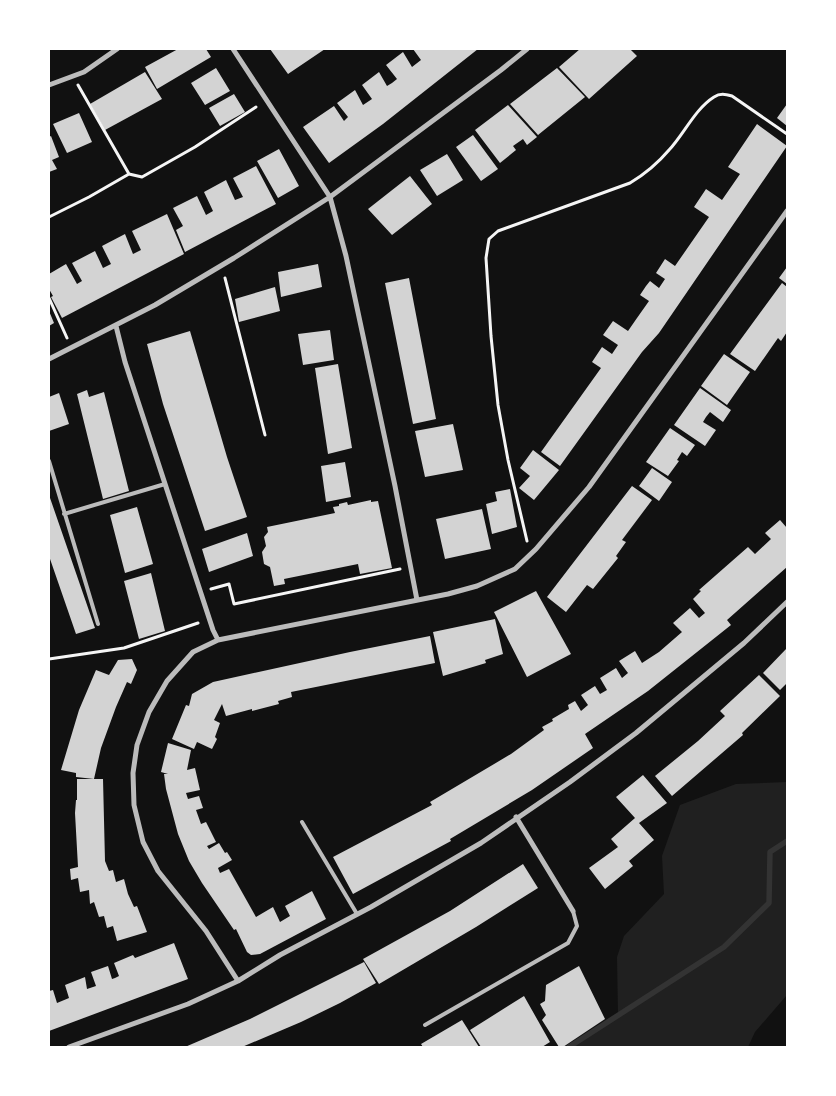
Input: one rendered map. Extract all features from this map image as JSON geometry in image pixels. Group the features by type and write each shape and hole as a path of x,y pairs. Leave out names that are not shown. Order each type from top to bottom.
{"street":[{"path":"49,85 84,72 117,49"},
{"path":"233,49 330,197 346,256 417,600"},
{"path":"49,359 116,326 234,258 330,197 527,49"},
{"path":"238,981 206,931 158,871 142,842 134,805 133,772 138,744 149,712 167,681 193,652 218,640 448,594 477,586 515,569 536,549 589,487 787,211"},
{"path":"116,326 125,362 213,630 218,640"},
{"path":"69,1047 188,1004 238,981 280,955 357,914 481,843 516,817 570,782 636,733 744,643 787,602"},
{"path":"516,817 573,911"}],"lane":[{"path":"49,461 98,624"},
{"path":"64,514 165,484"},
{"path":"302,822 357,914"},
{"path":"425,1025 568,943 577,926 573,911"}],"path":[{"path":"81,92 129,174"},
{"path":"524,535 498,405 486,258 489,239 498,230 621,186 641,176 669,150 704,106 715,96 723,94 732,96 787,134"},
{"path":"49,217 129,174 142,177 195,147 250,111"},
{"path":"226,284 264,435"},
{"path":"49,298 63,327"},
{"path":"219,587 229,584 234,604 393,571"},
{"path":"49,659 124,648 188,626"}],"shaded area":[{"path":"787,782 787,995 755,1032 748,1047 573,1047 618,1014 617,957 624,936 664,894 662,856 680,805 736,784"}],"building":[{"path":"178,49 206,49 211,57 157,89 145,67"},
{"path":"270,49 325,49 288,74"},
{"path":"413,49 478,49 383,124 329,163 303,127 334,106 344,121 348,117 337,103 355,90 363,105 372,99 362,85 379,72 387,86 392,83 397,79 386,65 403,52 412,67 421,60"},
{"path":"580,49 630,49 637,56 589,99 559,67"},
{"path":"216,68 230,91 205,105 191,83"},
{"path":"557,68 585,97 538,135 510,104"},
{"path":"145,72 162,99 105,130 90,104"},
{"path":"234,94 245,112 220,126 209,108"},
{"path":"787,104 787,126 777,118"},
{"path":"508,105 537,137 527,145 523,139 513,146 516,150 500,163 475,130"},
{"path":"79,113 92,142 67,153 53,124"},
{"path":"757,124 787,146 659,333 642,352 560,466 541,452 601,368 592,362 602,347 612,354 618,345 603,335 613,321 628,331 649,301 640,295 646,286 650,281 659,288 665,279 656,273 665,259 675,266 709,217 694,207 706,189 722,200 740,174 728,167"},
{"path":"473,135 498,169 481,181 456,147"},
{"path":"51,136 59,157 52,160 57,169 49,172 49,137"},
{"path":"279,149 299,186 278,198 257,161"},
{"path":"447,154 463,180 437,196 420,170"},
{"path":"256,166 276,204 185,252 176,230 183,226 173,208 197,196 206,215 213,211 204,192 226,180 235,200 243,197 233,178"},
{"path":"410,176 432,204 392,235 368,209"},
{"path":"167,214 184,254 62,318 51,297 53,296 49,289 49,274 66,264 77,284 82,281 72,263 95,251 103,268 111,264 102,246 125,234 133,254 141,250 132,231"},
{"path":"318,264 322,287 281,297 278,272"},
{"path":"787,267 787,284 779,278"},
{"path":"409,278 436,419 413,424 385,283"},
{"path":"782,283 787,287 787,332 781,341 778,338 755,371 730,354"},
{"path":"275,287 280,311 239,322 235,299"},
{"path":"49,311 54,323 49,326"},
{"path":"330,330 334,360 303,365 298,334"},
{"path":"190,331 227,457 247,517 205,531 163,404 147,344"},
{"path":"724,354 750,372 727,405 701,386"},
{"path":"338,364 352,448 328,454 315,368"},
{"path":"700,388 731,410 723,422 710,412 706,417 703,422 716,430 705,446 674,425"},
{"path":"87,390 89,397 104,392 129,491 103,499 77,394"},
{"path":"59,393 69,424 49,431 49,397"},
{"path":"453,424 463,470 425,477 415,431"},
{"path":"670,428 695,445 687,456 682,452 677,460 679,461 668,476 646,462"},
{"path":"533,450 559,470 534,500 519,488 530,476 520,468"},
{"path":"345,462 351,497 326,502 321,466"},
{"path":"652,468 672,482 659,501 639,486"},
{"path":"632,486 652,500 622,540 626,542 616,556 618,558 593,589 587,585 566,612 547,597"},
{"path":"510,489 517,527 492,534 486,504 497,501 495,492"},
{"path":"49,495 95,628 76,634 49,556"},
{"path":"371,500 371,502 378,501 392,568 360,574 358,564 284,579 285,584 274,586 270,567 264,564 262,552 266,546 264,537 268,532 267,527 335,513 333,507 339,506 339,504 347,502 348,505"},
{"path":"137,507 153,564 125,573 110,515"},
{"path":"482,509 491,549 445,559 436,519"},
{"path":"780,520 787,528 787,567 727,620 731,625 648,691 585,734 593,748 532,790 450,839 451,841 353,894 333,857 432,805 430,802 511,754 544,730 542,727 553,721 552,719 569,709 568,705 575,701 581,711 588,705 581,695 595,686 600,694 607,690 600,678 616,668 622,678 628,673 619,661 635,651 642,663 659,652 682,632 673,623 690,608 699,618 705,613 693,599 701,591 699,590 748,547 755,554 771,539 765,533"},
{"path":"247,533 253,556 209,572 202,549"},
{"path":"151,573 165,631 139,639 124,581"},
{"path":"536,591 571,654 527,677 494,612"},
{"path":"495,619 503,654 485,660 486,663 443,676 433,632"},
{"path":"430,636 435,663 291,692 292,697 278,701 279,704 252,711 252,709 226,716 222,704 214,720 220,723 215,737 217,739 212,749 197,742 194,749 172,739 186,705 189,706 192,694 213,682"},
{"path":"787,648 787,683 780,690 763,673"},
{"path":"132,659 137,670 131,684 127,682 116,707 101,748 94,779 76,777 76,773 61,770 79,710 96,670 109,675 118,660"},
{"path":"759,675 780,696 742,733 743,735 672,796 655,776 725,716 720,711"},
{"path":"168,743 191,750 187,770 195,768 200,790 186,793 188,799 199,796 203,808 196,810 201,824 206,822 216,842 207,846 209,849 219,843 225,853 227,852 232,860 218,868 220,873 229,869 256,917 273,907 280,922 290,916 285,906 312,891 326,919 260,954 251,955 247,952 236,929 234,930 189,861 178,834 166,789 164,774 168,774 161,772"},
{"path":"643,775 667,803 639,823 654,840 629,861 633,866 605,889 589,868 618,847 611,839 635,818 616,797"},
{"path":"77,779 103,779 105,861 109,871 113,870 116,882 124,879 128,894 134,907 137,906 147,932 117,941 113,926 107,928 104,916 99,917 94,902 90,904 89,890 80,892 78,878 71,880 70,869 78,867 75,813"},
{"path":"523,864 538,888 379,984 363,959 450,911"},
{"path":"174,943 188,979 49,1031 49,991 53,990 57,1003 69,998 65,985 85,977 87,989 96,986 91,972 108,966 112,979 115,978 119,976 114,963 133,955 135,958"},
{"path":"364,962 376,983 301,1022 242,1047 185,1047 250,1019"},
{"path":"579,966 605,1019 563,1047 559,1047 542,1020 546,1015 540,1004 545,1001 546,985"},
{"path":"524,996 550,1042 542,1047 481,1047 470,1030"},
{"path":"462,1020 479,1047 423,1047 421,1044"}],"waterway":[{"path":"569,1047 724,947 769,903 770,852 787,841"}]}
